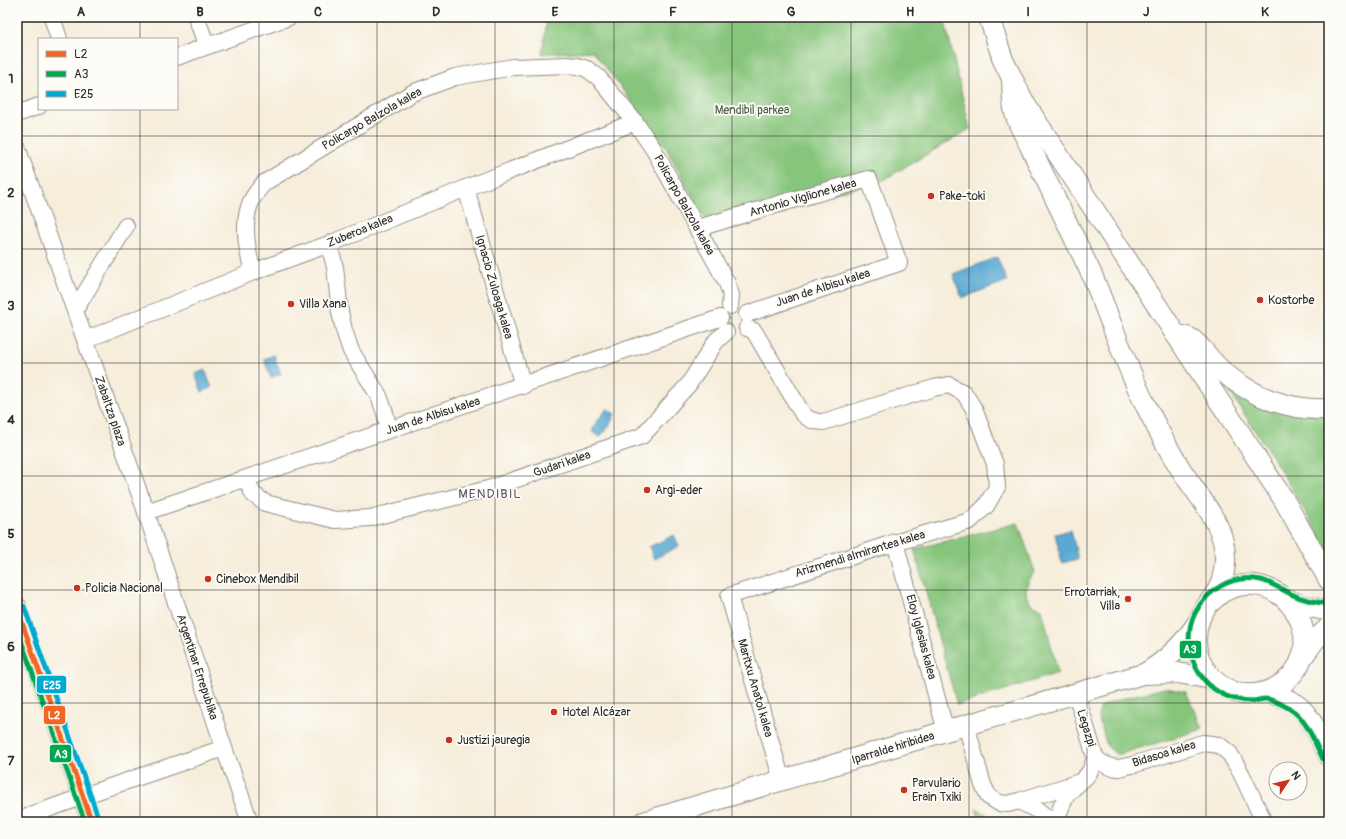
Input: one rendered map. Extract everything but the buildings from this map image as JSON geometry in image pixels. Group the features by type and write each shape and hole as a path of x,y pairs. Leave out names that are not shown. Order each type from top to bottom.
{"main road":[{"path":"989,17 1003,60 1012,81 1025,104 1284,500 1329,580"},
{"path":"1012,81 1014,112 1092,275 1117,340 1145,404 1180,467 1219,528 1224,545 1225,561 1221,583 1196,629 1198,656 1204,669 1212,679 1224,688 1238,693 1252,694 1266,692 1283,683 1293,673 1315,640 1329,627"},
{"path":"1173,331 1193,340 1222,371 1239,384 1258,395 1280,404 1303,408 1329,409"},
{"path":"1206,609 1221,594 1234,588 1248,585 1274,591 1286,599 1301,605 1329,611"},
{"path":"1286,599 1301,621 1304,634 1304,648 1300,661"},
{"path":"17,608 79,797 84,822"},
{"name":"Iparralde hiribidea","path":"1143,674 1160,663 1186,640 1206,609"},
{"path":"17,630 79,797 92,822"},
{"name":"Iparralde hiribidea","path":"643,822 966,725 1143,674 1178,673 1212,679"},
{"path":"1266,692 1287,699 1305,712 1329,756"}],"street":[{"path":"52,17 59,38"},
{"path":"196,17 206,46"},
{"path":"178,57 289,17"},
{"name":"Policarpo Balzola kalea","path":"253,272 248,256 246,224 250,203 264,183 412,92 455,76 513,67 567,65 587,69 598,77 635,122 654,150 727,283 731,295 730,306"},
{"path":"17,114 38,106"},
{"name":"Zuberoa kalea","path":"85,340 253,272 329,244 466,188 635,122"},
{"name":"Zabaltza plaza","path":"17,147 146,512"},
{"name":"Antonio Viglione kalea","path":"698,228 869,179 899,264"},
{"name":"Ignacio Zuloaga kalea","path":"466,188 522,386"},
{"path":"75,310 126,226"},
{"path":"329,244 335,267 340,312 344,330 351,351 379,396 389,430"},
{"name":"Juan de Albisu kalea","path":"747,321 899,264"},
{"path":"730,306 739,306 742,308 747,321 740,333 735,334 723,325 723,310 730,306"},
{"name":"Arizmendi almirantea kalea","path":"729,596 895,542 970,521 986,506 997,487 995,464 974,409 964,393 950,385 934,388 823,422 816,422 810,420 802,414 747,321"},
{"name":"Juan de Albisu kalea","path":"146,512 522,386 723,325"},
{"name":"Gudari kalea","path":"246,479 253,494 265,503 335,520 370,518 488,489 642,436 689,384 716,341 723,325"},
{"name":"Argentinar Errepublika","path":"146,512 250,822"},
{"name":"Eloy Iglesias kalea","path":"895,542 946,732"},
{"name":"Maritxu Anatol kalea","path":"729,596 782,781"},
{"name":"Legazpi","path":"1056,822 1068,795 1088,776 1095,757 1076,693"},
{"path":"966,725 983,785 989,796 999,802 1008,804 1019,802 1080,782"},
{"name":"Bidasoa kalea","path":"1095,757 1100,762 1110,767 1119,768 1203,743 1219,745 1230,754 1242,775 1264,822"},
{"path":"17,820 79,797 224,748"},
{"path":"1019,802 1039,811 1052,822"}],"green space":[{"name":"Mendibil parkea","path":"546,17 944,17 970,129 878,183 707,222 665,146 593,51 542,54"},
{"path":"1224,383 1329,414 1329,552 1281,471"},
{"path":"1018,523 1035,572 1028,583 1026,595 1030,602 1042,609 1058,673 957,705 914,549"},
{"path":"1165,688 1186,692 1203,729 1117,755 1107,746 1098,716 1101,706 1127,697"},
{"path":"976,808 995,818 1024,819 1031,822 980,822"}],"water":[{"path":"997,257 1007,281 962,298 953,274"},
{"path":"274,355 281,374 271,378 264,359"},
{"path":"205,370 212,388 202,392 195,374"},
{"path":"607,409 615,414 608,427 599,437 592,432 595,424"},
{"path":"1071,530 1078,559 1062,563 1055,534"},
{"path":"674,535 679,546 654,559 649,547"}],"transit line":[{"name":"A3","path":"1323,759 1306,725 1296,713 1290,709 1278,702 1268,699 1250,701 1232,698 1220,693 1209,685 1194,664 1190,651 1189,638 1191,625 1200,604 1214,590 1232,581 1241,579 1261,580 1273,584 1300,598 1329,604"},
{"name":"E25","path":"24,606 99,820"},
{"name":"L2","path":"17,608 92,822"},
{"name":"A3","path":"17,629 85,822"}],"place":[{"name":"Pake-toki","path":"931,196"},
{"name":"Kostorbe","path":"1260,300"},
{"name":"Villa Xana","path":"291,304"},
{"name":"Argi-eder","path":"647,490"},
{"name":"Cinebox Mendibil","path":"208,579"},
{"name":"Policia Nacional","path":"77,588"},
{"name":"Errotarriak, Villa","path":"1128,599"},
{"name":"Hotel Alcázar","path":"554,712"},
{"name":"Justizi jauregia","path":"449,740"},
{"name":"Parvulario Erain Txiki","path":"904,790"}],"district":[{"name":"MENDIBIL","path":"490,494"}]}
